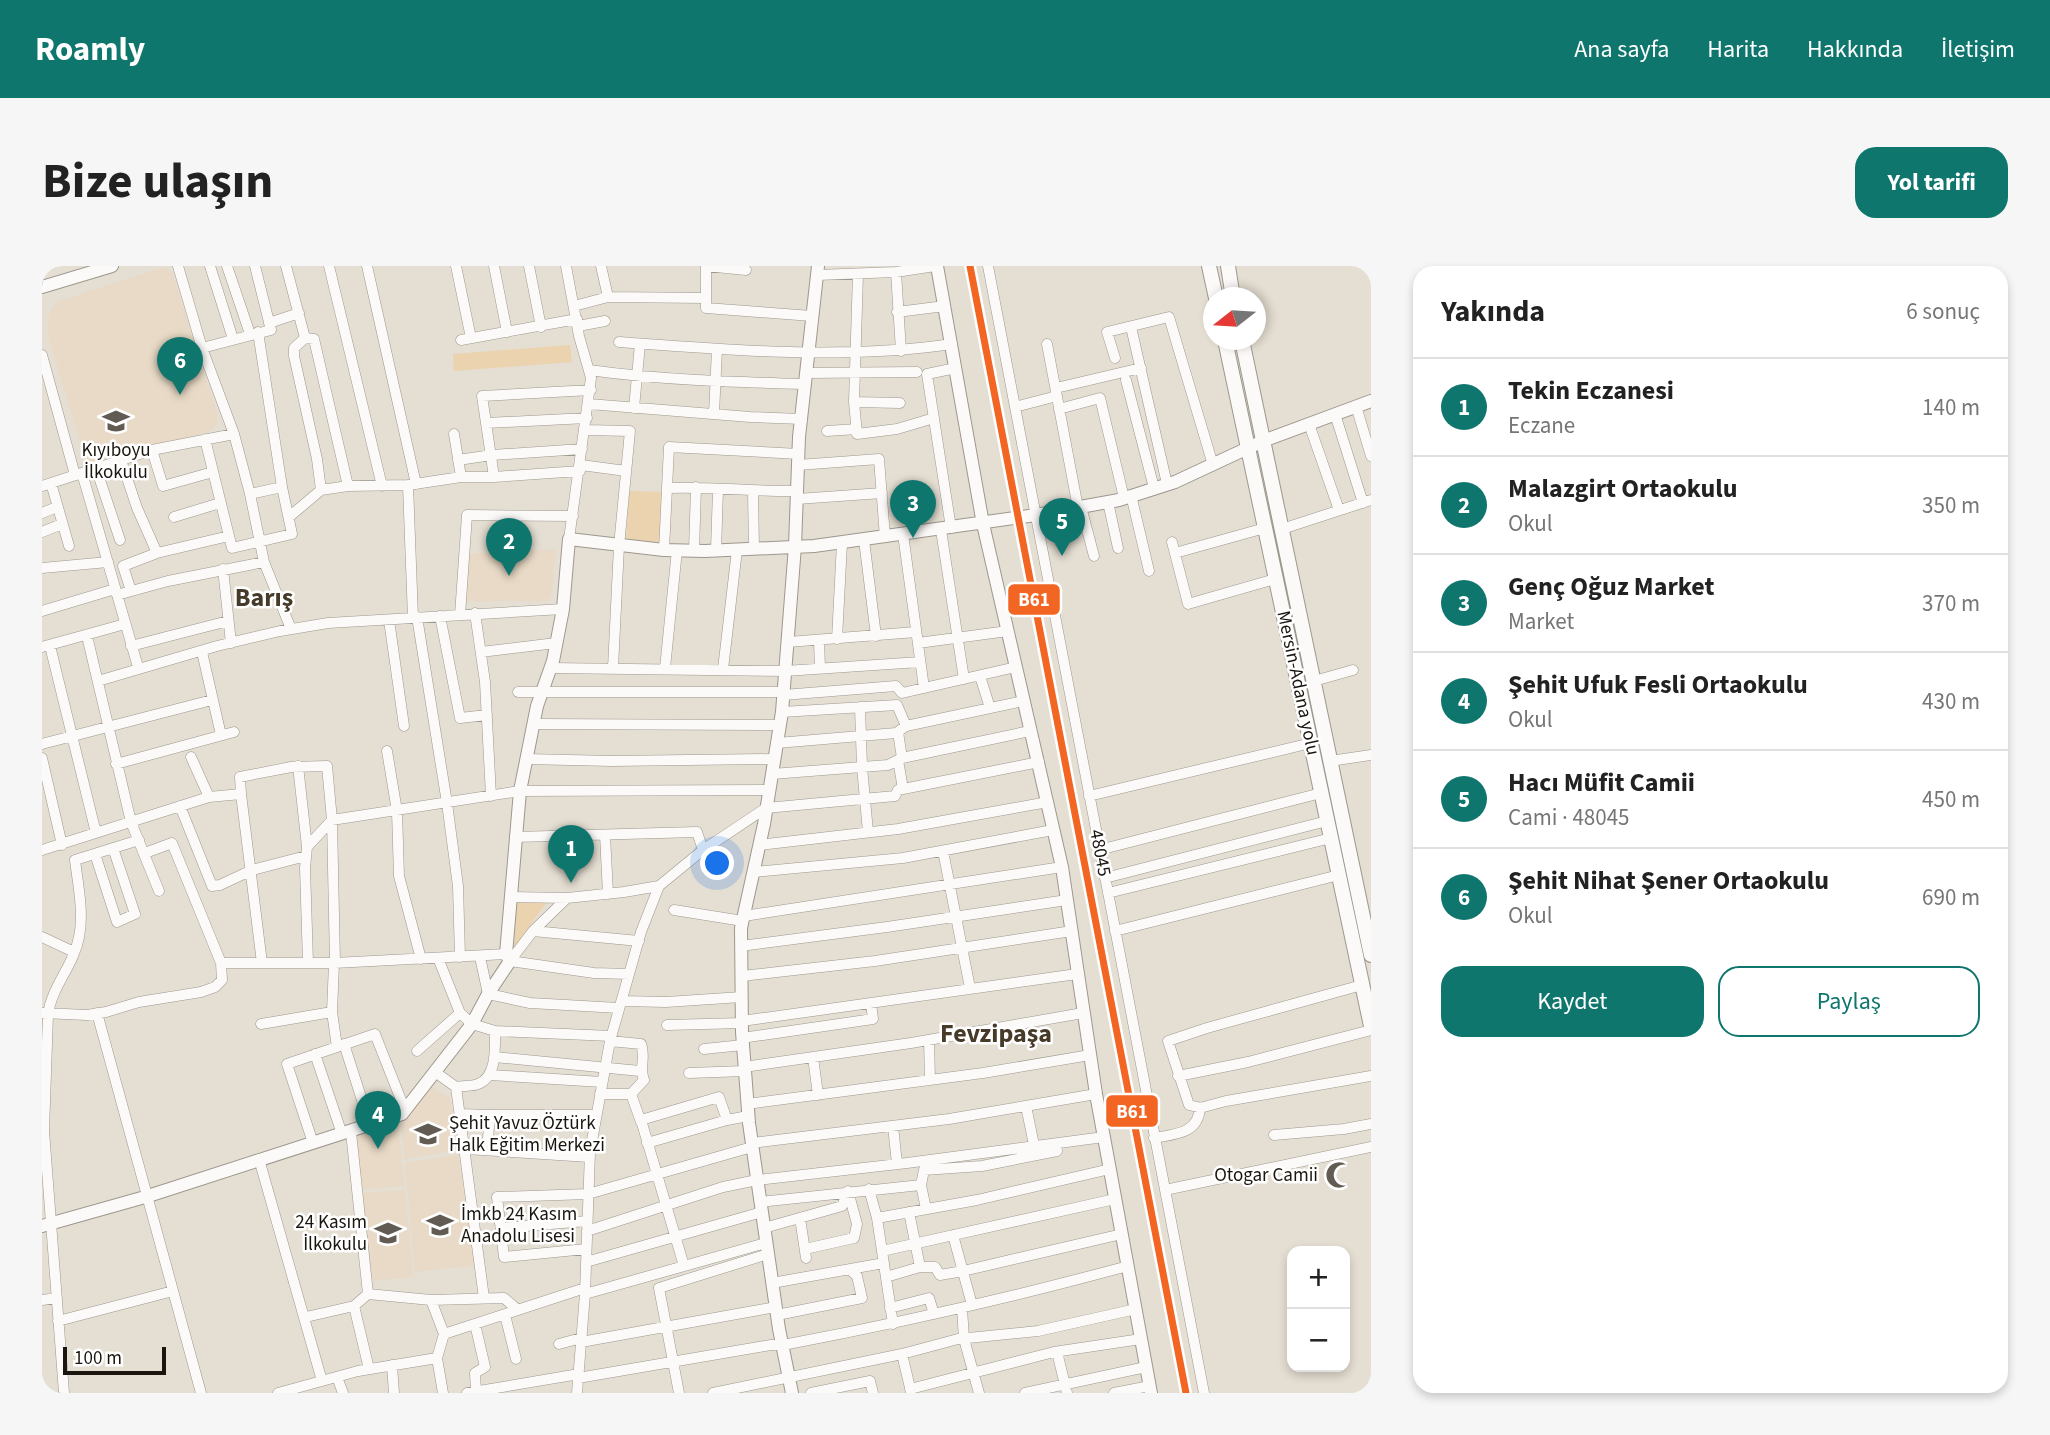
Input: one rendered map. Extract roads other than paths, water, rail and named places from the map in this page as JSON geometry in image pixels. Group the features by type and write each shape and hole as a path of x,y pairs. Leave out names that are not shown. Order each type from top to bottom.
{"highway":[{"path":"1209,266 1214,287"},
{"path":"1228,266 1231,287"},
{"name":"Mersin-Adana yolu","path":"1227,350 1371,1028"},
{"name":"Mersin-Adana yolu","path":"1244,350 1330,761 1365,893 1371,955"}],"main road":[{"path":"42,286 96,268 112,266"},
{"path":"936,266 1008,631 1062,867 1096,1094 1152,1391"},
{"path":"943,266 987,523 1040,744 1039,762"},
{"path":"792,1393 776,1311 748,1110 742,1022 741,946 743,919 781,718 805,379 817,270"},
{"path":"47,1225 145,1197 402,1114 472,1024 508,958 510,897 520,791 563,609 569,539 670,550 737,550 864,540 1035,515 1108,502 1161,486 1263,441 1371,401"},
{"path":"1072,931 1084,977 1152,1391"}],"street":[{"path":"178,266 202,348 233,434 250,494 264,562 291,629"},
{"path":"210,266 233,339"},
{"path":"205,439 232,548 292,534 254,333 227,266"},
{"path":"202,348 271,330 255,266"},
{"path":"286,266 305,338"},
{"path":"329,266 382,486"},
{"path":"367,266 412,484 415,617 447,803 458,886 460,957"},
{"path":"456,266 466,339 577,322 605,321"},
{"path":"494,266 507,332"},
{"path":"529,266 541,327"},
{"path":"566,266 592,378 569,539"},
{"path":"601,266 608,297"},
{"path":"746,270 706,266 706,308 812,316"},
{"path":"817,270 858,274 936,266"},
{"name":"48045","path":"988,266 1204,1393"},
{"path":"897,272 901,351"},
{"path":"858,274 854,402 858,434 897,429 934,418"},
{"path":"574,306 608,297 706,298"},
{"path":"897,312 945,306"},
{"path":"269,323 299,313"},
{"path":"1115,358 1107,332 1169,317 1213,465"},
{"path":"1131,327 1141,368 1161,486"},
{"path":"321,490 317,459 294,356 294,348 305,338 314,339 348,486"},
{"path":"620,342 808,354 901,351 952,344"},
{"path":"634,408 640,344"},
{"path":"1047,344 1079,507 1094,556"},
{"path":"714,414 717,349"},
{"path":"42,355 138,667"},
{"path":"956,368 927,374 964,679"},
{"path":"1015,407 1056,392 1141,368"},
{"path":"589,370 638,377 714,382 917,372"},
{"path":"1126,380 1161,486"},
{"path":"494,477 482,396 591,390"},
{"path":"1059,409 1100,398 1149,571"},
{"path":"854,402 900,402"},
{"path":"589,404 802,419"},
{"path":"1356,406 1371,456"},
{"path":"1282,528 1367,502 1335,414"},
{"path":"487,423 587,418"},
{"path":"1309,424 1339,510"},
{"path":"827,431 857,429"},
{"path":"585,430 630,431 619,546 613,668"},
{"path":"69,546 47,484 152,450 233,434"},
{"path":"454,434 461,477"},
{"path":"665,668 670,550 667,488 669,447 799,460 879,459 885,537"},
{"path":"458,460 582,449"},
{"path":"152,450 163,486 214,472"},
{"path":"121,460 137,508 157,553"},
{"path":"96,468 120,540"},
{"path":"289,517 321,490 348,486 412,484 461,477 494,477 580,468 626,471"},
{"path":"250,494 282,487"},
{"path":"667,488 696,487 797,495 882,493"},
{"path":"694,551 696,487"},
{"path":"716,551 718,489"},
{"path":"753,492 754,549"},
{"path":"1108,502 1118,548"},
{"path":"174,517 220,503"},
{"path":"42,513 57,507"},
{"path":"460,615 467,515 573,516"},
{"path":"42,532 62,524"},
{"path":"1175,553 1265,528"},
{"path":"904,534 924,688"},
{"path":"131,591 123,566 157,553 229,536"},
{"path":"864,540 876,635"},
{"path":"837,639 842,542"},
{"path":"1172,542 1188,604 1276,579"},
{"path":"723,669 737,550"},
{"path":"42,568 107,562"},
{"path":"42,611 116,592 264,562"},
{"path":"223,569 230,643"},
{"path":"98,681 138,667 230,643 328,623 563,609"},
{"path":"475,613 487,715 491,796"},
{"path":"440,616 460,718 487,715"},
{"path":"388,620 404,726"},
{"path":"131,646 228,621"},
{"path":"96,834 74,736 46,647 125,624"},
{"path":"788,642 876,635 957,638 1008,631"},
{"path":"86,636 131,822 159,891"},
{"path":"819,641 820,668"},
{"path":"481,652 556,643"},
{"path":"202,652 221,735"},
{"path":"550,668 785,671 920,662"},
{"path":"518,692 783,694 896,686 902,693 1016,667"},
{"path":"1314,681 1353,670"},
{"path":"981,676 989,708"},
{"path":"42,744 212,700"},
{"path":"777,743 861,736 902,729 1023,701"},
{"path":"534,724 781,718 860,707 897,705 902,729 900,759 903,789"},
{"path":"860,707 869,832"},
{"path":"772,774 888,765 900,759 1030,731"},
{"path":"116,764 234,732"},
{"path":"1089,796 1311,743"},
{"path":"387,751 397,811 399,876 421,958"},
{"path":"1330,761 1371,755"},
{"path":"191,757 209,797"},
{"path":"42,758 62,845"},
{"path":"526,759 774,759"},
{"path":"510,897 567,898 659,886 703,850 766,808 895,796 898,790 1039,762"},
{"path":"298,766 307,852 308,963"},
{"path":"262,963 240,777 298,766 327,766 332,820 335,963 332,1013 340,1046 370,1125"},
{"path":"180,806 212,886 307,852 332,820 520,791 769,790"},
{"path":"1099,850 1321,793"},
{"path":"42,850 209,797 241,794"},
{"path":"759,845 869,832 1048,802"},
{"path":"1105,878 1327,821"},
{"path":"753,872 903,858 1054,830"},
{"path":"516,837 697,832 703,850"},
{"path":"605,835 608,894"},
{"path":"1108,893 1331,838"},
{"path":"64,1393 57,1298 47,1225 43,1077 45,1014 79,938 75,860 139,841"},
{"path":"45,1014 97,1013 215,987 222,980 221,963 172,843 145,853"},
{"path":"95,854 117,922 135,914 113,848"},
{"path":"943,851 970,988"},
{"path":"674,910 743,919 1062,867"},
{"path":"1115,931 1339,875"},
{"path":"577,1393 585,1291 589,1157 611,1039 639,941 659,886"},
{"path":"508,958 567,898"},
{"path":"741,946 1067,900"},
{"path":"533,931 639,941"},
{"path":"742,976 875,961 1072,931"},
{"path":"42,937 74,952"},
{"path":"480,957 488,994 530,1003 621,1004 742,997"},
{"path":"221,963 335,963 480,957 508,958 594,974 629,974"},
{"path":"438,958 460,1013 472,1024 495,1031 611,1039 640,1044 644,1053 640,1071 644,1080 631,1094 600,1094"},
{"path":"667,1025 742,1022 1077,974"},
{"path":"1362,985 1168,1041 1189,1105 1202,1108 1226,1101 1371,1076"},
{"path":"704,1049 873,1019 871,1003"},
{"path":"97,1013 145,1197 201,1393"},
{"path":"261,1024 332,1013"},
{"path":"417,1051 460,1013"},
{"path":"689,1073 745,1069 1083,1013"},
{"path":"1178,1076 1248,1062 1371,1028"},
{"path":"435,1072 456,1087 480,1084 490,1075 495,1031"},
{"path":"313,1143 287,1064 375,1034 405,1110"},
{"path":"929,1040 930,1080"},
{"path":"315,1054 346,1133 368,1294"},
{"path":"647,1143 727,1120 748,1110 818,1095 1090,1055"},
{"path":"494,1057 640,1071"},
{"path":"813,1057 818,1095"},
{"path":"490,1075 602,1082"},
{"path":"456,1087 484,1298"},
{"path":"631,1094 684,1266"},
{"path":"586,1250 504,1257 497,1197 588,1194 752,1145 1096,1094"},
{"path":"641,1122 640,1120 719,1097 727,1120"},
{"path":"1026,1106 1034,1145"},
{"path":"1154,1138 1187,1132 1199,1119 1202,1108"},
{"path":"460,1114 596,1115"},
{"path":"487,1150 490,1115"},
{"path":"1274,1135 1371,1124"},
{"path":"893,1125 897,1164"},
{"path":"501,1228 587,1226 723,1187 757,1180 1104,1137"},
{"path":"1165,1190 1371,1147"},
{"path":"466,1149 589,1157"},
{"path":"926,1209 921,1185 924,1170 982,1166 1057,1151"},
{"path":"259,1159 322,1381"},
{"path":"877,1218 1110,1170"},
{"path":"586,1262 761,1207 869,1189 921,1185"},
{"path":"869,1189 877,1218 893,1324"},
{"path":"764,1228 842,1206 848,1192"},
{"path":"800,1218 805,1254 854,1238 857,1224 848,1192"},
{"path":"882,1251 1115,1199"},
{"path":"909,1212 920,1267"},
{"path":"886,1277 920,1267 934,1266 940,1275 962,1271 1122,1234"},
{"path":"953,1235 967,1306 964,1339 979,1393"},
{"path":"444,1334 585,1291 767,1249"},
{"path":"679,1393 659,1288 767,1249"},
{"path":"772,1283 884,1263"},
{"path":"475,1324 485,1367 475,1373 471,1392 674,1363 893,1324 1128,1266"},
{"path":"559,1344 668,1325 862,1298 857,1276 850,1270"},
{"path":"58,1321 173,1291"},
{"path":"306,1317 354,1306 368,1294 431,1300 504,1298 518,1310"},
{"path":"42,1300 57,1298"},
{"path":"890,1308 929,1298 934,1314"},
{"path":"431,1300 444,1334 437,1358 443,1393"},
{"path":"354,1306 369,1369"},
{"path":"713,1393 789,1379 964,1339 1038,1331 1136,1309"},
{"path":"505,1315 516,1359"},
{"path":"902,1354 910,1391 1057,1352 1141,1339"},
{"path":"1057,1352 1066,1388"},
{"path":"278,1393 369,1369 437,1358"},
{"path":"392,1365 394,1393"},
{"path":"1029,1392 1066,1388 1146,1367"},
{"path":"337,1377 342,1393"},
{"path":"811,1393 870,1381 873,1393"},
{"path":"1114,1393 1152,1391"}],"place":[{"name":"Şehit Nihat Şener Ortaokulu","path":"180,395"},
{"name":"Kıyıboyu İlkokulu","path":"116,421"},
{"name":"Genç Oğuz Market","path":"913,538"},
{"name":"Hacı Müfit Camii","path":"1062,556"},
{"name":"Malazgirt Ortaokulu","path":"509,576"},
{"name":"Tekin Eczanesi","path":"571,883"},
{"name":"Şehit Yavuz Öztürk Halk Eğitim Merkezi","path":"428,1134"},
{"name":"Şehit Ufuk Fesli Ortaokulu","path":"378,1149"},
{"name":"Otogar Camii","path":"1339,1175"},
{"name":"İmkb 24 Kasım Anadolu Lisesi","path":"440,1225"},
{"name":"24 Kasım İlkokulu","path":"388,1233"}],"district":[{"name":"Barış","path":"264,597"},
{"name":"Fevzipaşa","path":"996,1033"}]}
